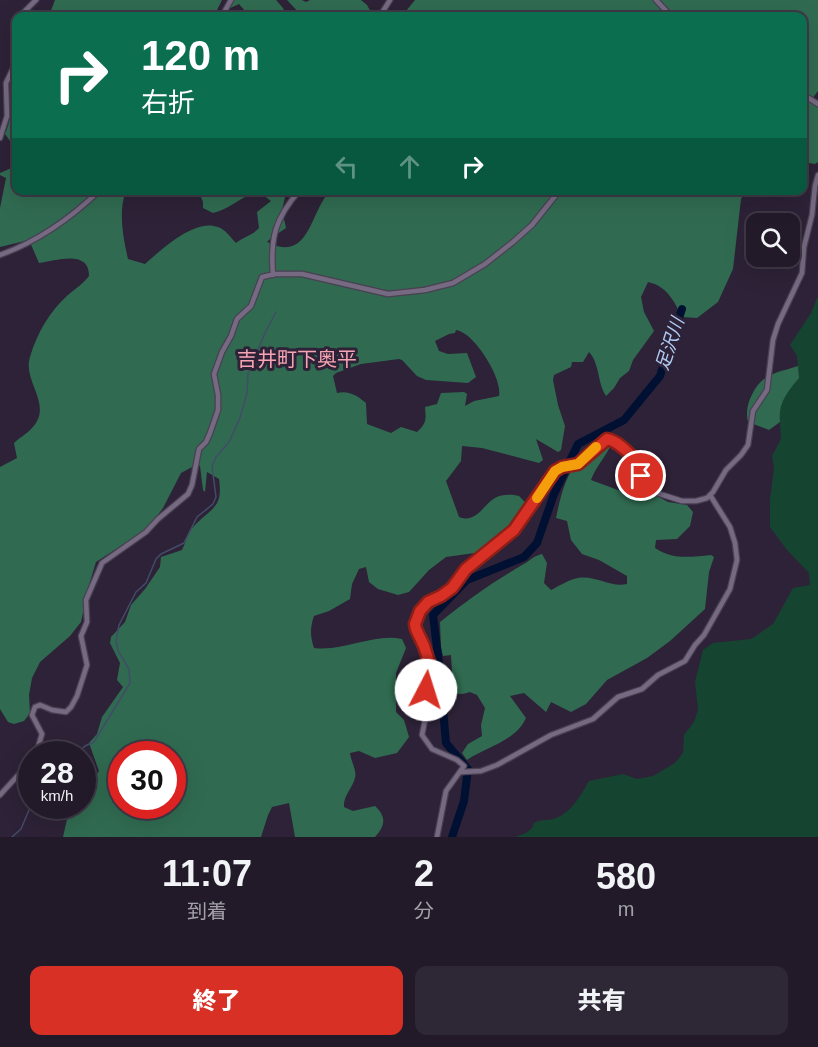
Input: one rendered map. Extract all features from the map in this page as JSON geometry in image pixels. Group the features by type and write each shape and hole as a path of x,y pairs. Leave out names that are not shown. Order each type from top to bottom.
{"street":[{"path":"24,12 36,0"},
{"path":"656,0 667,12"},
{"path":"0,138 8,116 6,83 12,70"},
{"path":"437,837 446,792 461,772 463,765 432,749 422,735 427,710 426,690 432,671 415,624 420,611 428,602 452,588 466,569 514,530 555,471 578,464 607,439 617,443 626,453 648,469 637,479 641,488 682,501 696,501 710,495 726,470 748,446 753,411 767,390 773,340 802,273 804,247 818,175"},
{"path":"0,255 42,237 94,195"},
{"path":"273,275 271,242 285,208 296,195"},
{"path":"41,741 42,734 32,715 35,707 40,705 66,712 77,696 87,665 81,636 87,622 86,600 102,563 146,532 188,494 199,449 206,442 218,410 214,374 237,319 251,306 262,277 302,274 388,294 425,290 453,283 485,264 513,242 532,225 556,195"},
{"path":"461,772 481,771 497,765 551,735 593,719 618,698 642,689 658,675 685,661 704,635 730,588 735,570 735,543 730,527 710,495"},
{"path":"0,795 18,775"}],"green space":[{"path":"55,0 222,0 216,12 50,12"},
{"path":"228,0 276,0 285,12 245,11 239,4 226,10 224,7"},
{"path":"287,0 306,2 310,0 361,0 371,12 298,12"},
{"path":"415,0 818,0 818,91 812,99 818,104 818,162 815,164 807,163 807,12 405,12"},
{"path":"12,100 12,142 5,134 10,119 9,104"},
{"path":"12,168 12,195 125,195 122,216 128,259 145,264 179,236 199,227 209,225 221,228 236,243 259,228 257,212 271,201 263,195 286,195 282,210 286,228 267,242 281,247 292,246 301,241 327,195 743,195 733,269 718,302 697,318 682,317 665,291 648,282 641,297 644,312 654,331 633,360 629,371 620,378 606,396 595,362 589,352 583,362 572,362 571,367 554,375 558,405 565,426 561,450 558,452 536,439 543,460 539,463 482,448 462,446 461,461 446,481 459,517 475,516 491,501 503,495 519,496 528,505 526,517 496,550 446,557 429,570 409,592 398,595 378,589 369,582 366,567 359,569 352,584 350,599 329,611 314,616 311,632 314,648 325,649 380,638 391,638 402,639 406,648 396,673 396,712 404,720 409,737 397,753 375,758 359,751 350,753 355,775 344,807 353,811 375,806 383,818 383,825 375,837 295,837 289,803 272,807 261,837 63,837 67,819 96,819 96,775 99,771 96,763 96,741 91,741 97,734 102,717 123,687 117,680 120,663 110,643 111,637 125,622 131,605 160,567 161,557 182,550 194,527 215,506 220,488 219,479 207,472 205,492 203,490 200,466 196,465 181,473 163,508 147,529 96,562 81,622 70,636 40,662 32,678 29,695 30,713 24,721 14,724 8,722 0,709 0,467 17,458 14,443 30,430 38,419 39,402 29,366 36,339 55,308 89,276 88,268 78,259 39,263 29,240 0,247 0,208 6,178 0,173","holes":["456,330 471,339 492,368 499,388 499,396 474,401 465,406 467,394 464,392 441,393 437,404 425,407 425,421 417,432 401,427 391,433 367,424 366,403 353,394 337,393 333,376 336,373 361,364 399,359 417,376 426,380 468,383 476,377 467,353 448,354 439,351 435,341 455,333"]},
{"path":"200,195 248,195 213,213 203,208"},
{"path":"818,296 818,837 515,837 529,831 536,822 553,819 565,813 589,781 623,774 637,779 653,776 675,763 683,753 684,735 694,722 698,710 695,682 703,650 713,643 751,639 773,624 793,588 810,585 809,573 787,550 770,527 770,500 774,468 772,456 781,439 779,409 785,395 799,377 797,356 790,345 811,313"},
{"path":"798,366 799,378 784,398 780,409 780,422 769,430 748,422 748,405 759,384 775,373"},
{"path":"601,447 610,447 591,480 626,495 646,490 668,502 687,505 693,512 690,526 677,539 656,540 655,548 675,556 711,555 714,557 709,572 705,609 670,641 647,658 607,680 586,704 571,712 551,702 546,712 524,693 510,696 526,718 521,726 508,738 467,760 462,753 468,744 482,736 481,725 485,708 477,695 470,692 457,693 448,683 452,672 451,655 443,656 440,622 490,585 542,554 547,563 544,583 551,590 578,578 627,584 627,576 599,560 582,554 571,540 567,521 556,518 570,472 580,460"}],"waterway":[{"name":"足沢川","path":"452,837 464,801 468,769 446,743 433,615 467,580 524,557 537,543 554,494 578,444 624,420 660,376 682,309"},
{"path":"95,741 130,683 129,669 118,651 116,641 119,625 136,592 146,583 156,559 161,554 184,543 197,517 213,504 216,497 212,466 216,457 229,442 240,418 247,393 248,373 276,312"},
{"path":"12,837 21,829 25,819"}],"slow traffic":[{"path":"537,498 555,471 578,464 596,447"}],"district":[{"name":"吉井町下奥平","path":"297,359"}],"route":[{"path":"426,690 432,671 416,629 415,624 420,611 428,602 452,588 466,569 514,530 555,471 578,464 607,439 617,443 626,453 648,469 641,476"}]}
